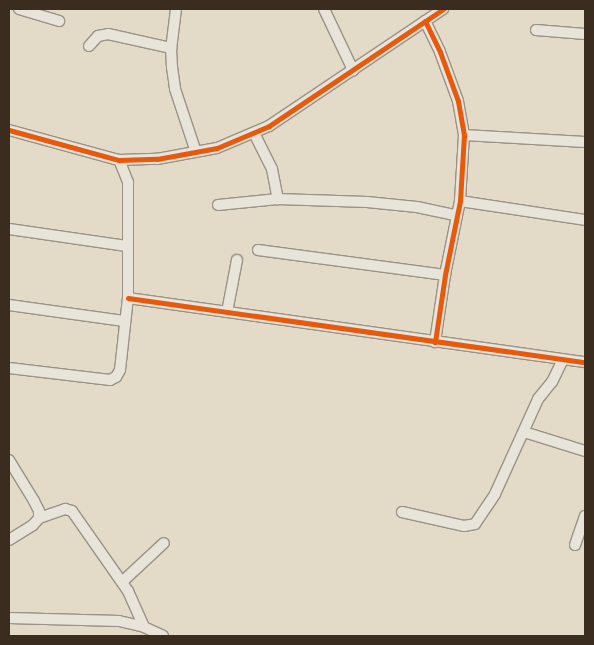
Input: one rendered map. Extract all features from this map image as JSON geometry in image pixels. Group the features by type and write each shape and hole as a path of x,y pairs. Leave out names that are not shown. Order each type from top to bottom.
{"street":[{"path":"19,9 59,21"},
{"path":"176,9 171,48 175,89 196,152"},
{"path":"324,9 354,70"},
{"path":"9,130 119,160 157,160 217,148 269,126 443,9"},
{"path":"425,21 440,52 458,101 464,135 460,201 445,275 435,342"},
{"path":"536,30 585,34"},
{"path":"89,46 98,36 108,34 171,48"},
{"path":"254,133 272,169 278,199"},
{"path":"464,135 585,142"},
{"path":"9,368 110,380 116,377 120,370 128,298 128,182 119,160"},
{"path":"218,205 278,199 367,202 417,206 456,214"},
{"path":"460,201 585,220"},
{"path":"9,229 127,246"},
{"path":"258,250 445,275"},
{"path":"227,312 237,260"},
{"path":"128,298 585,362"},
{"path":"9,305 124,321"},
{"path":"402,512 464,526 476,524 495,494 538,399 552,382 563,359"},
{"path":"524,432 585,451"},
{"path":"9,460 34,501 39,511 39,518"},
{"path":"9,540 33,525 39,518 65,509 72,511 122,582 144,627"},
{"path":"575,545 585,516"},
{"path":"122,582 164,543"},
{"path":"9,618 119,621 144,627 163,636"}],"cycle path":[{"path":"9,130 119,160 157,159 217,148 269,126 443,9"},
{"path":"425,21 440,52 458,101 464,135 460,201 445,275 435,342"},
{"path":"128,298 585,362"}]}
